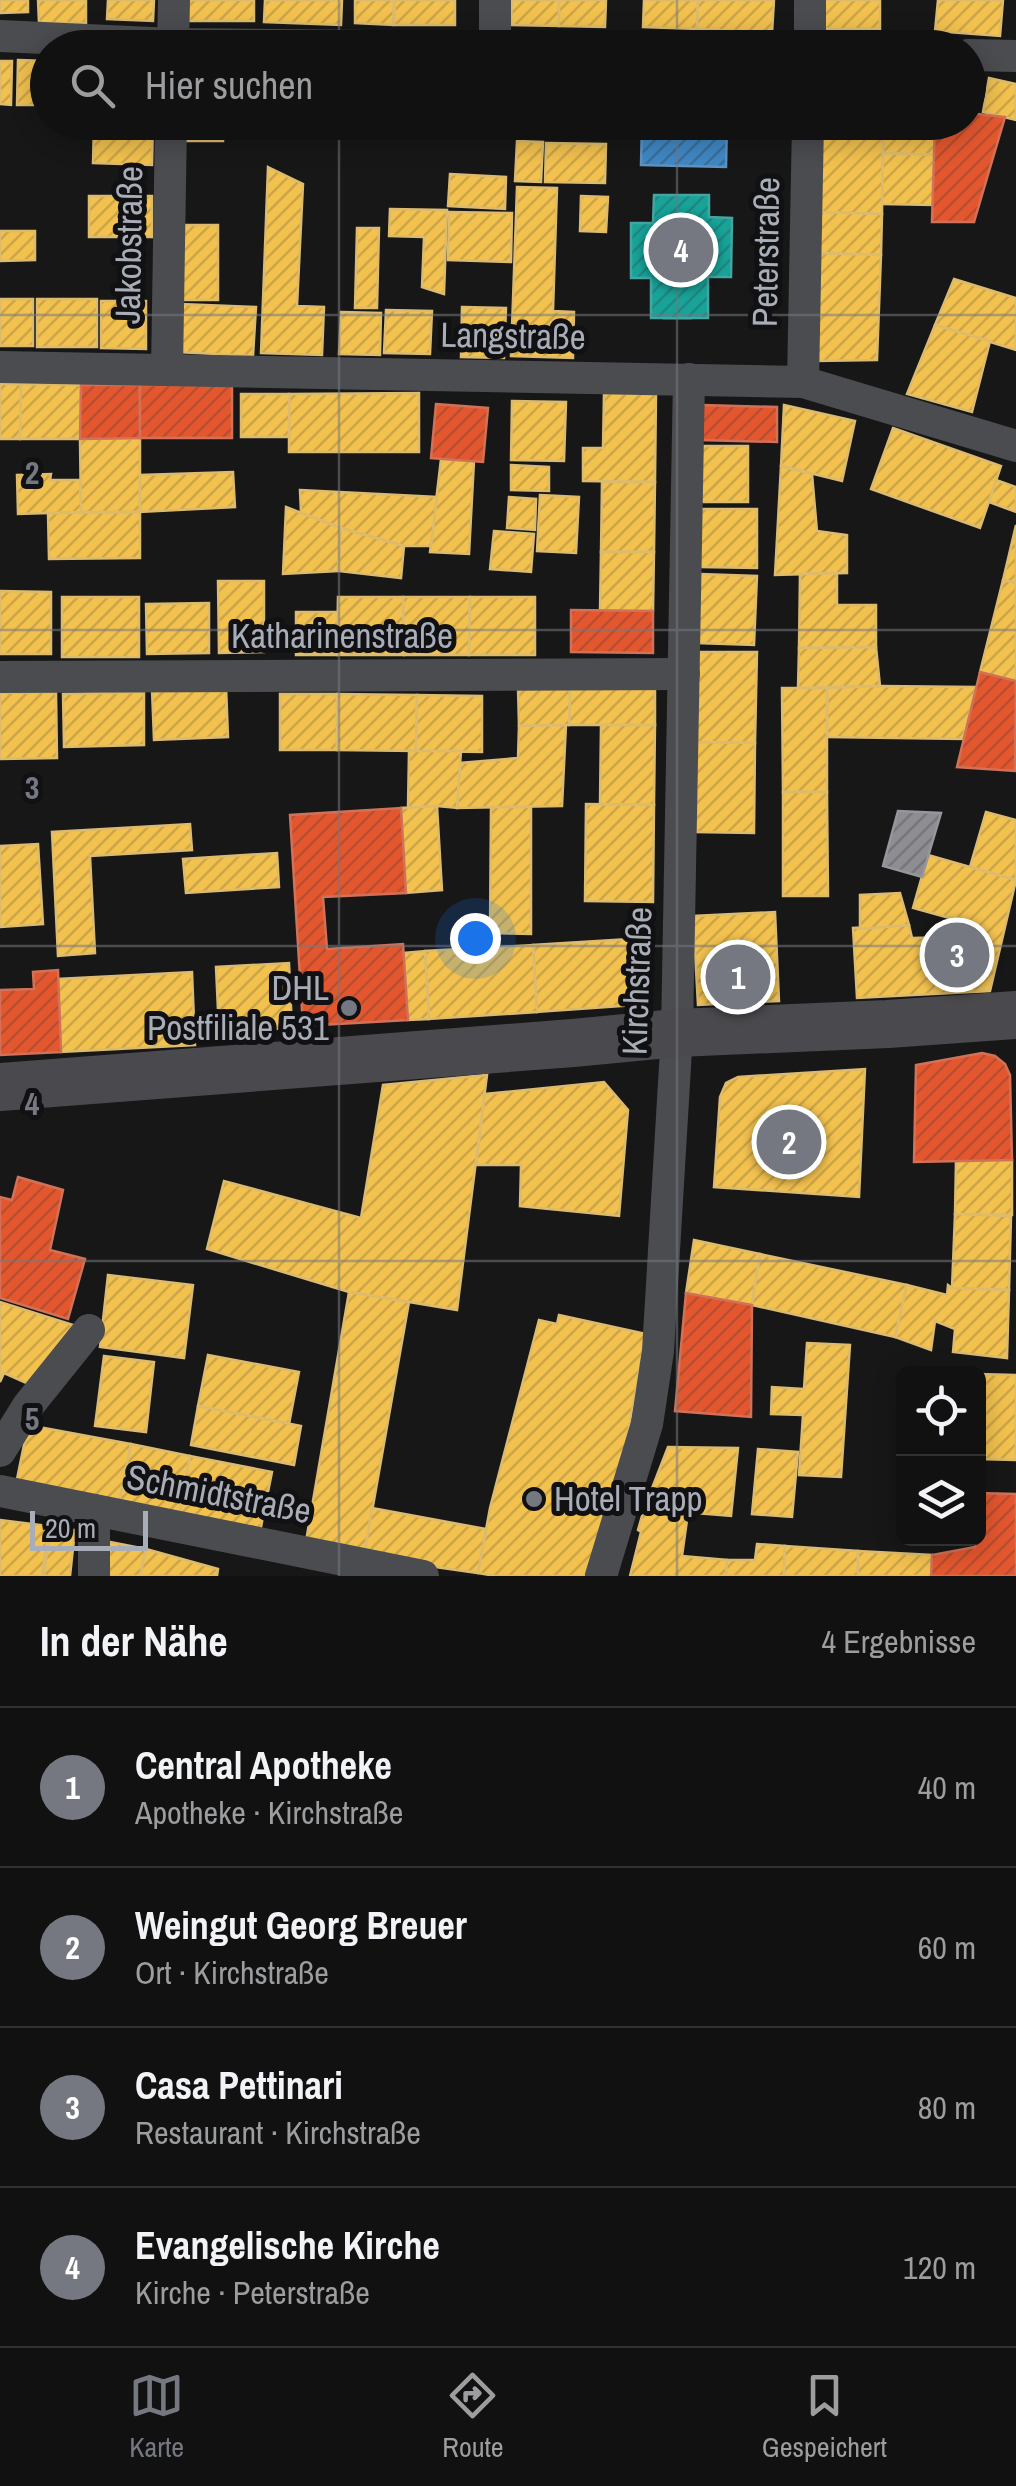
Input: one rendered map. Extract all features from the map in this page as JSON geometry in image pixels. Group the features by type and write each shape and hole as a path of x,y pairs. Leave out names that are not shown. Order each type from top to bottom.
{"main road":[{"path":"0,1087 677,1033 1016,1015"}],"street":[{"path":"173,30 174,0"},
{"path":"495,0 495,30"},
{"path":"810,0 810,30"},
{"path":"0,36 30,38"},
{"path":"986,55 1016,56"},
{"name":"Jakobstraße","path":"167,369 171,140"},
{"name":"Peterstraße","path":"804,382 808,140"},
{"name":"Langstraße","path":"0,367 804,382 1016,446"},
{"name":"Kirchstraße","path":"602,1576 648,1424 659,1335 677,1033 689,380"},
{"name":"Katharinenstraße","path":"0,677 684,674"},
{"path":"0,1451 28,1406 89,1330"},
{"name":"Schmidtstraße","path":"0,1490 423,1576"},
{"path":"94,1510 94,1576"}],"building: Wohnen":[{"path":"0,0 28,0 28,12 0,13"},
{"path":"38,0 86,0 86,23 39,23"},
{"path":"108,0 154,0 153,21 107,19"},
{"path":"181,0 254,0 254,21 181,21"},
{"path":"265,0 342,0 341,25 264,22"},
{"path":"355,0 394,0 393,25 355,23"},
{"path":"395,0 455,0 455,25 394,25"},
{"path":"512,0 559,0 559,26 511,25"},
{"path":"559,0 606,0 605,27 559,26"},
{"path":"644,0 698,0 697,29 643,27"},
{"path":"698,0 774,0 772,30 697,29"},
{"path":"818,0 880,0 880,29 818,29"},
{"path":"938,0 1003,0 1000,36 986,35 986,30 935,30"},
{"path":"18,60 30,60 30,105 17,105"},
{"path":"0,61 12,61 11,105 0,104"},
{"path":"989,78 1016,84 1016,120 986,113"},
{"path":"94,140 153,140 152,165 93,163"},
{"path":"821,140 883,140 882,214 818,212"},
{"path":"883,140 934,140 934,155 883,153"},
{"path":"517,141 543,142 541,182 515,181"},
{"path":"546,143 606,144 605,183 545,182"},
{"path":"883,153 934,155 933,205 882,204"},
{"path":"268,167 303,184 297,306 324,307 322,355 261,353"},
{"path":"450,174 506,177 505,209 448,206"},
{"path":"517,187 557,188 553,311 574,312 573,358 511,356"},
{"path":"89,196 152,196 152,237 89,237"},
{"path":"581,196 608,197 606,232 580,231"},
{"path":"390,209 447,210 444,294 422,287 424,237 389,236"},
{"path":"449,212 512,213 511,262 448,260"},
{"path":"818,212 882,214 881,255 817,253"},
{"path":"178,225 218,225 218,300 177,300"},
{"path":"357,228 379,228 377,308 355,308"},
{"path":"0,231 35,231 35,260 0,261"},
{"path":"817,253 881,255 877,360 816,361"},
{"path":"954,279 1016,298 1016,350 935,325"},
{"path":"692,290 691,318 664,318 664,291"},
{"path":"0,299 33,299 33,346 0,346"},
{"path":"37,299 97,299 97,347 37,347"},
{"path":"101,301 146,301 146,349 101,348"},
{"path":"180,304 256,307 253,356 178,352"},
{"path":"462,307 506,308 504,358 461,357"},
{"path":"386,310 432,311 430,354 384,353"},
{"path":"341,312 381,313 380,355 339,354"},
{"path":"935,325 990,341 972,412 907,394"},
{"path":"0,384 21,384 20,439 0,439"},
{"path":"21,384 81,385 80,439 20,439"},
{"path":"419,393 419,452 289,452 289,394"},
{"path":"604,393 656,393 655,482 583,481 583,448 603,448"},
{"path":"241,394 289,394 289,437 241,437"},
{"path":"512,401 566,402 564,461 511,460"},
{"path":"784,405 855,421 842,481 781,466"},
{"path":"893,428 1001,466 980,528 871,489"},
{"path":"140,438 140,512 81,512 80,439"},
{"path":"698,446 748,446 748,502 697,502"},
{"path":"441,459 474,461 469,554 430,552"},
{"path":"511,465 549,467 549,491 511,490"},
{"path":"781,466 812,474 817,531 847,535 847,573 775,575"},
{"path":"233,472 235,507 140,512 140,475"},
{"path":"51,474 50,480 80,480 81,512 18,514 17,475"},
{"path":"996,480 1016,487 1016,512 989,502"},
{"path":"602,482 655,482 654,552 601,552"},
{"path":"300,490 437,497 431,546 404,546 301,513"},
{"path":"540,495 579,497 576,553 537,551"},
{"path":"509,497 536,499 535,530 507,528"},
{"path":"286,507 341,528 338,571 283,574"},
{"path":"700,509 757,509 757,568 700,567"},
{"path":"140,512 140,558 49,559 48,513"},
{"path":"1016,525 1016,583 1003,580"},
{"path":"341,528 404,546 401,578 338,571"},
{"path":"494,531 534,534 531,572 490,569"},
{"path":"601,552 654,552 653,611 600,611"},
{"path":"837,573 837,605 876,605 876,647 799,648 800,574"},
{"path":"700,574 757,576 754,645 697,643"},
{"path":"1003,580 1016,583 1016,681 980,672"},
{"path":"218,581 264,581 264,652 219,653"},
{"path":"0,591 51,592 51,654 0,654"},
{"path":"62,597 139,597 139,657 62,657"},
{"path":"338,597 403,597 404,655 337,655"},
{"path":"403,597 470,597 469,655 404,655"},
{"path":"470,597 535,597 535,655 469,655"},
{"path":"209,603 209,653 147,654 146,604"},
{"path":"296,612 338,612 337,655 296,655"},
{"path":"876,647 880,686 798,688 799,648"},
{"path":"697,652 757,652 755,743 695,742"},
{"path":"226,686 228,737 154,740 152,689"},
{"path":"570,687 655,687 655,725 569,725"},
{"path":"570,687 569,725 519,726 518,688"},
{"path":"976,687 963,739 827,737 827,688"},
{"path":"782,688 827,688 827,792 783,792"},
{"path":"56,692 57,758 0,759 0,693"},
{"path":"144,692 144,745 64,747 63,694"},
{"path":"280,694 337,694 337,750 280,750"},
{"path":"337,694 417,695 416,751 337,750"},
{"path":"417,695 482,696 482,752 416,751"},
{"path":"566,725 562,806 457,808 460,763 518,758 519,726"},
{"path":"601,725 655,725 654,805 600,804"},
{"path":"695,742 755,743 754,833 694,832"},
{"path":"409,751 461,751 457,808 408,808"},
{"path":"783,792 827,792 828,896 783,896"},
{"path":"586,804 654,805 653,902 585,901"},
{"path":"437,806 442,890 406,893 401,808"},
{"path":"491,807 531,807 531,934 490,933"},
{"path":"986,812 1016,820 1016,880 970,867"},
{"path":"190,824 192,850 90,856 95,953 58,956 52,832"},
{"path":"38,844 43,924 0,927 0,846"},
{"path":"277,853 279,887 186,893 183,859"},
{"path":"928,855 1016,880 990,991 857,998 853,928 909,925 912,938 949,937 953,919 913,908"},
{"path":"900,893 909,925 860,929 860,895"},
{"path":"775,912 779,1001 698,1005 693,916"},
{"path":"645,938 649,1004 537,1012 533,945"},
{"path":"533,945 537,1012 429,1019 425,951"},
{"path":"425,951 429,1019 408,1020 404,953"},
{"path":"289,963 292,1028 219,1032 216,967"},
{"path":"192,972 195,1045 61,1052 58,979"},
{"path":"865,1069 859,1197 714,1187 720,1097 726,1083 738,1077"},
{"path":"487,1075 457,1310 349,1292 207,1249 224,1181 361,1218 383,1085"},
{"path":"604,1082 628,1110 619,1216 520,1206 521,1165 476,1165 485,1094"},
{"path":"956,1160 1012,1160 1012,1215 955,1214"},
{"path":"955,1214 1011,1216 1009,1290 952,1288"},
{"path":"694,1240 760,1254 752,1305 686,1293"},
{"path":"760,1254 907,1285 895,1337 752,1305"},
{"path":"108,1275 193,1285 184,1358 100,1347"},
{"path":"907,1285 947,1295 948,1285 1009,1290 1007,1358 953,1352 955,1329 935,1321 931,1350 895,1337"},
{"path":"349,1292 409,1302 364,1557 305,1547"},
{"path":"0,1302 73,1325 33,1386 4,1373 0,1382"},
{"path":"559,1315 646,1334 619,1481 585,1576 478,1573 490,1508 539,1320 557,1324"},
{"path":"807,1343 850,1345 841,1477 799,1475 803,1415 771,1414 772,1387 804,1389"},
{"path":"208,1355 299,1372 289,1424 198,1406"},
{"path":"104,1356 154,1362 146,1432 95,1426"},
{"path":"986,1374 1016,1375 1016,1460 986,1459"},
{"path":"198,1406 301,1426 294,1465 191,1445"},
{"path":"28,1425 131,1444 118,1509 15,1489"},
{"path":"131,1444 190,1456 178,1521 118,1509"},
{"path":"668,1447 738,1448 731,1516 644,1509"},
{"path":"758,1449 798,1452 792,1517 752,1514"},
{"path":"190,1456 272,1472 259,1537 178,1521"},
{"path":"372,1508 486,1529 478,1573 364,1557"},
{"path":"644,1509 688,1513 682,1556 727,1560 726,1576 630,1576"},
{"path":"0,1520 49,1526 42,1576 0,1576"},
{"path":"50,1527 75,1530 70,1576 44,1576"},
{"path":"100,1540 146,1549 140,1576 101,1576"},
{"path":"757,1544 785,1546 784,1576 726,1576 727,1560 755,1560"},
{"path":"785,1546 858,1551 858,1576 784,1576"},
{"path":"146,1549 218,1569 217,1576 140,1576"},
{"path":"858,1551 932,1555 931,1576 858,1576"}],"building: Handel":[{"path":"986,115 1005,117 974,222 932,222 934,140 986,140"},
{"path":"81,385 140,385 140,438 80,439"},
{"path":"140,385 232,385 232,438 140,438"},
{"path":"436,404 488,408 483,462 431,458"},
{"path":"702,405 777,407 777,442 700,440"},
{"path":"571,610 653,611 653,653 571,652"},
{"path":"980,672 1016,681 1015,771 957,767"},
{"path":"401,808 406,893 323,897 327,949 403,944 408,1020 303,1026 290,815"},
{"path":"58,970 61,1052 0,1055 0,990 34,989 33,972"},
{"path":"982,1053 995,1056 1010,1075 1012,1160 914,1162 916,1065"},
{"path":"18,1177 63,1190 50,1250 85,1259 68,1319 0,1298 0,1197 12,1200"},
{"path":"686,1293 752,1305 751,1417 675,1411"},
{"path":"986,1493 1016,1494 1016,1576 931,1576 932,1555 986,1546"}],"building: Schulen":[{"path":"642,140 727,140 726,167 641,165"}],"building: Öffentlich":[{"path":"654,195 709,195 709,217 732,218 731,277 708,277 708,318 651,318 651,278 631,278 631,223 653,223"}],"building: Industrie":[{"path":"898,811 941,813 922,877 883,866"}],"place":[{"name":"Evangelische Kirche","path":"681,250"},
{"name":"Casa Pettinari","path":"957,955"},
{"name":"Central Apotheke","path":"738,977"},
{"name":"DHL Postfiliale 531","path":"349,1008"},
{"name":"Weingut Georg Breuer","path":"789,1142"},
{"name":"Hotel Trapp","path":"534,1499"}]}
